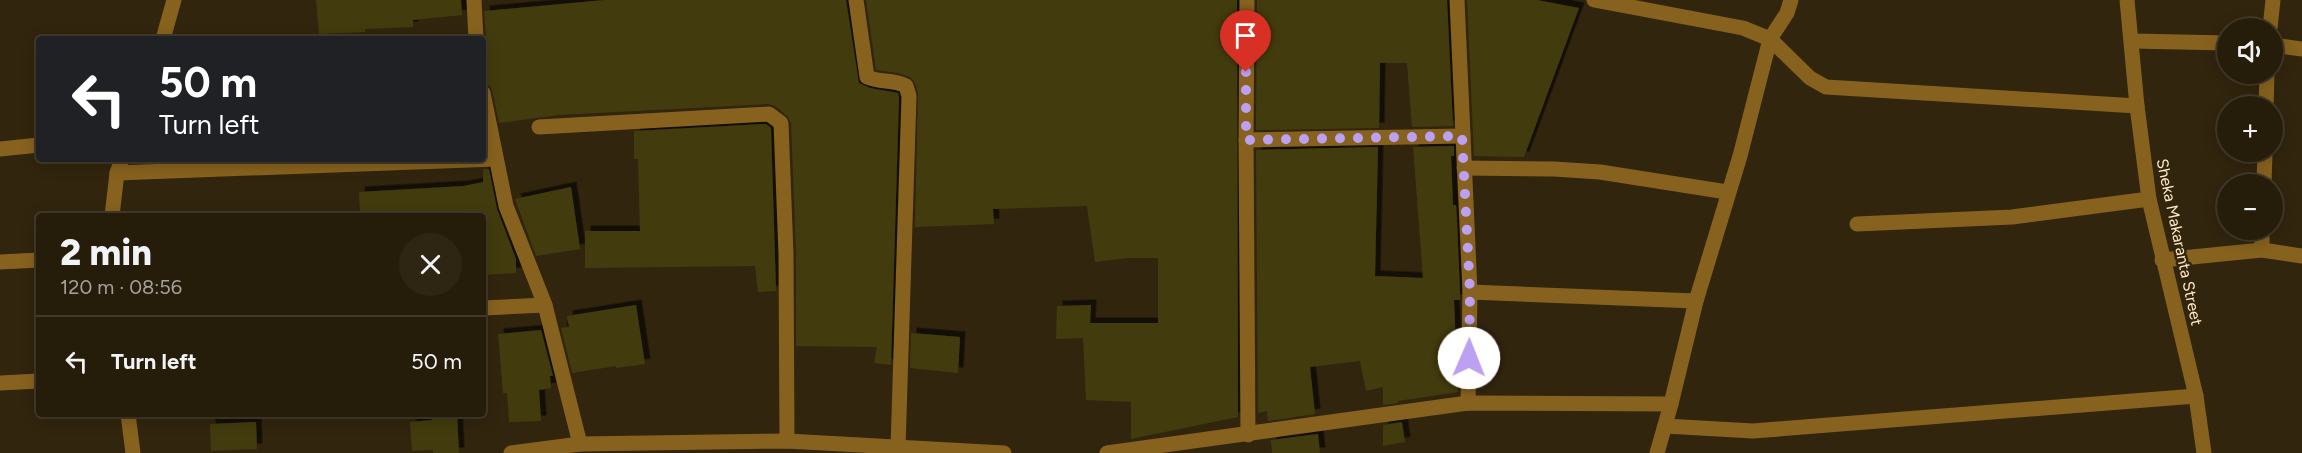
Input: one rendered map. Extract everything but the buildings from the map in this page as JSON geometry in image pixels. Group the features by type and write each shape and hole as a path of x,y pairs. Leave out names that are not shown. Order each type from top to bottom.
{"street":[{"path":"164,36 174,0"},
{"path":"474,0 476,36"},
{"path":"856,0 867,76 874,80 898,82 906,86 909,96 898,448"},
{"path":"1247,0 1248,435"},
{"path":"1457,0 1470,292 1468,403"},
{"path":"1594,0 1653,6 1743,28 1770,39 1810,78 1826,87 2137,106"},
{"path":"1657,453 1696,301 1727,192 1740,156 1770,39 1787,13 1791,0"},
{"name":"Sheka Makaranta Street","path":"2127,0 2149,199 2196,396 2204,453"},
{"path":"2271,18 2273,0"},
{"path":"2132,41 2217,43"},
{"path":"2283,46 2302,49"},
{"path":"486,108 506,206 545,305 580,444"},
{"path":"539,127 769,114 781,123 786,254 787,441"},
{"path":"1246,140 1462,136"},
{"path":"0,149 36,145"},
{"path":"486,159 496,159"},
{"path":"112,213 120,166 335,162"},
{"path":"1464,168 1600,172 1727,192"},
{"path":"1857,224 2012,217 2149,199"},
{"path":"2262,240 2262,250"},
{"path":"2162,260 2262,250 2302,256"},
{"path":"0,262 36,260"},
{"path":"1470,292 1696,301"},
{"path":"486,308 545,305"},
{"path":"0,383 36,381"},
{"path":"1665,426 1753,431 2196,396"},
{"path":"1107,453 1468,403 1671,404"},
{"path":"128,417 133,453"},
{"path":"511,453 580,444 605,449 787,441 1004,453"}],"route":[{"path":"1246,72 1246,140 1462,136 1470,292 1469,358"}]}
